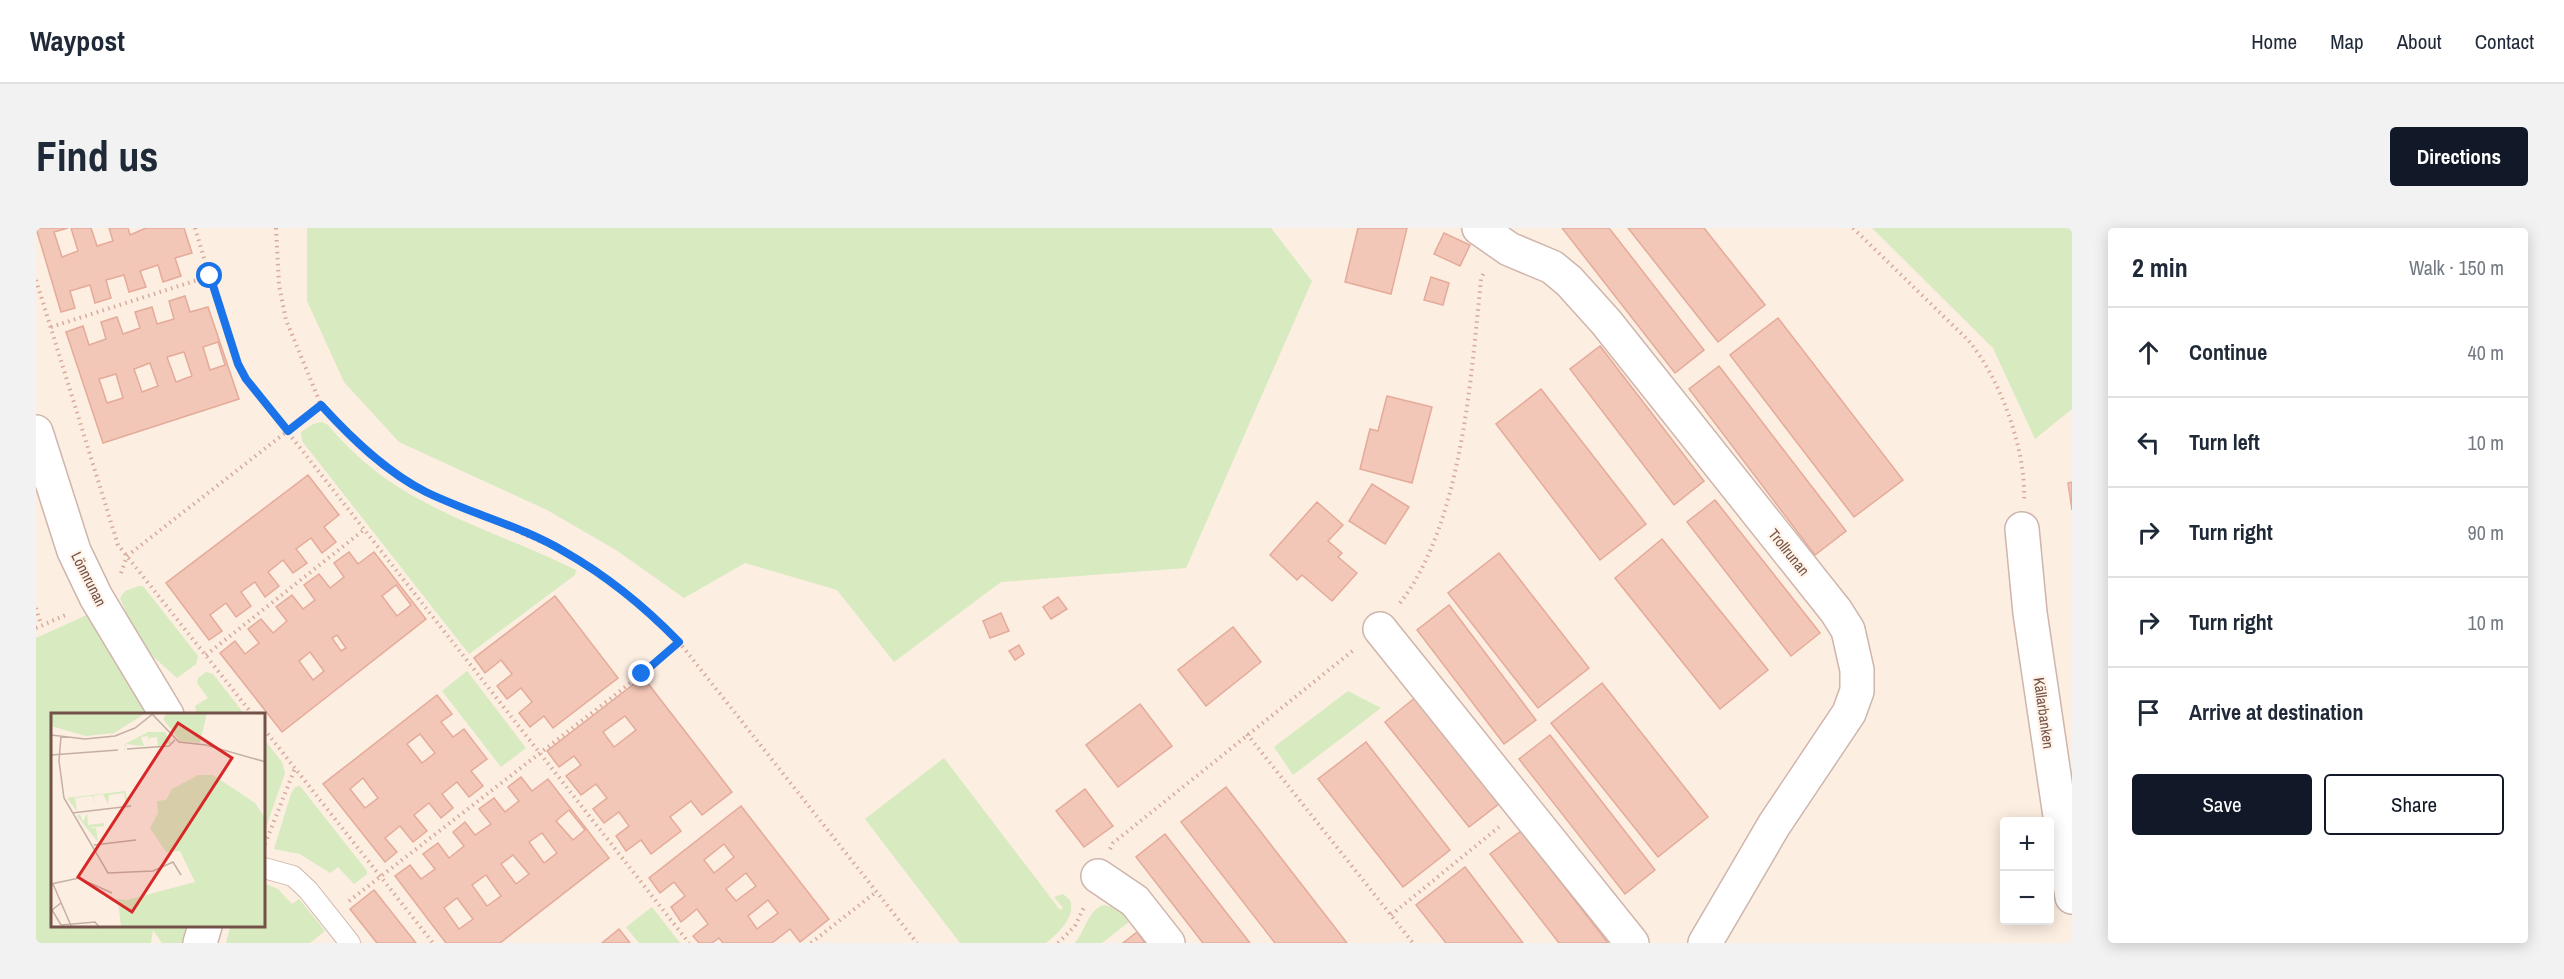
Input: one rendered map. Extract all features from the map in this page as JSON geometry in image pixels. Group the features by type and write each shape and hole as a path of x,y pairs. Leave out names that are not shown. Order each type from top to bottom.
{"street":[{"name":"Trollrunan","path":"1489,235 1509,249 1552,267 1569,281 1606,322 1836,611 1848,630 1854,648 1857,691 1848,713 1774,825 1705,943"},
{"name":"Lönnrunan","path":"36,432 74,551 96,597 166,713"},
{"name":"Källarbanken","path":"2022,529 2030,613 2072,897"},
{"path":"1380,629 1632,943"},
{"path":"1098,876 1135,901 1168,943"},
{"path":"200,943 205,928"}],"lane":[{"path":"266,869 292,876 308,890 350,943"}],"path":[{"path":"195,228 238,364 246,379 689,943"},
{"path":"276,228 279,285 286,320 321,405 351,438 393,471 424,491 565,552 621,590 654,617 679,642 916,943"},
{"path":"1853,228 1968,340 1984,359 2005,407 2022,461 2024,490 2022,529"},
{"path":"1058,943 1075,926 1113,843 1380,629 1406,595 1434,546 1455,469 1472,372 1481,279 1489,235"},
{"path":"51,327 210,276"},
{"path":"36,280 118,545 251,713"},
{"path":"36,628 77,611 96,597 121,573 127,556 321,405"},
{"path":"206,655 366,529"},
{"path":"36,608 41,624"},
{"path":"330,916 642,674 679,642"},
{"path":"266,731 433,943"},
{"path":"1247,734 1413,943"},
{"path":"266,842 296,768"},
{"path":"1392,915 1523,807"},
{"path":"811,943 876,892"}],"green space":[{"path":"307,228 1271,228 1312,281 1186,568 1001,582 894,662 837,590 745,563 684,598 616,550 547,510 399,442 344,382 307,301"},
{"path":"1872,228 2072,228 2072,409 2035,439 1993,348"},
{"path":"322,422 383,477 413,496 443,512 576,570 575,575 469,654 302,441 301,432 313,424"},
{"path":"143,586 198,656 196,664 177,678 140,643 120,598 125,591"},
{"path":"89,614 109,653 153,713 51,713 51,928 189,928 184,943 162,943 153,930 151,943 36,943 36,638"},
{"path":"467,671 526,748 501,767 442,691"},
{"path":"206,672 213,674 243,713 197,713 195,706 208,698 197,683 198,678"},
{"path":"1348,691 1381,708 1293,775 1274,747"},
{"path":"266,742 282,762 285,773 266,827"},
{"path":"944,758 1060,910 1063,908 1054,897 1063,894 1070,900 1068,918 1046,943 960,943 865,819"},
{"path":"300,786 367,871 367,874 354,884 338,867 330,873 300,854 274,849 291,794 295,787"},
{"path":"266,884 278,889 292,904 299,899 325,931 310,943 226,943 230,928 266,928"},
{"path":"1103,905 1119,908 1134,918 1102,943 1075,943 1090,916"},
{"path":"652,907 680,943 639,943 626,927"}],"building":[{"path":"36,228 68,228 54,232 62,257 78,251 71,228 91,228 97,246 113,241 109,228 128,228 130,235 146,228 184,228 192,253 175,258 181,276 163,282 158,265 140,271 146,287 129,292 124,275 106,280 111,298 95,303 90,285 70,291 75,308 61,312"},
{"path":"1358,228 1407,228 1391,294 1345,282"},
{"path":"1562,228 1609,228 1704,350 1675,373"},
{"path":"1628,228 1704,228 1765,305 1718,342"},
{"path":"1444,233 1470,245 1460,266 1434,254"},
{"path":"1431,277 1449,283 1443,305 1424,300"},
{"path":"185,296 190,312 208,307 239,399 103,443 66,332 83,326 89,345 106,339 101,322 117,317 123,334 140,328 135,312 152,307 157,324 174,319 169,301","holes":["218,342 225,365 210,370 203,347","184,352 192,376 176,382 167,357","150,363 158,386 142,392 134,369","116,374 123,398 107,403 99,379"]},
{"path":"1778,318 1903,480 1854,517 1730,355"},
{"path":"1600,346 1704,481 1674,505 1570,369"},
{"path":"1719,366 1846,531 1815,555 1689,389"},
{"path":"1541,389 1646,524 1600,560 1496,424"},
{"path":"1387,396 1432,407 1412,483 1360,469 1370,429 1378,431"},
{"path":"308,475 339,515 324,527 336,542 322,553 311,538 296,549 307,563 293,573 283,560 268,572 279,586 265,597 255,582 241,592 251,606 236,617 226,603 210,615 222,631 209,640 166,583"},
{"path":"2072,482 2072,510 2068,483"},
{"path":"1372,484 1409,507 1385,544 1349,521"},
{"path":"1715,500 1820,633 1791,656 1687,522"},
{"path":"1317,502 1343,525 1328,541 1342,553 1338,557 1357,573 1332,601 1302,575 1297,580 1270,555"},
{"path":"1662,539 1768,670 1720,709 1615,578"},
{"path":"349,552 358,564 374,552 426,619 282,732 220,653 235,641 245,654 259,643 248,629 261,619 273,633 287,621 276,607 292,595 303,609 315,600 304,585 319,574 330,588 344,577 334,563","holes":["396,585 411,605 397,616 382,596","337,635 346,648 341,651 332,638","310,652 324,671 313,680 299,661"]},
{"path":"1499,553 1589,668 1538,708 1448,593"},
{"path":"555,596 618,678 553,728 544,716 530,727 519,713 532,702 521,688 507,699 497,686 512,674 501,660 485,673 474,658"},
{"path":"1058,597 1067,609 1051,619 1043,607"},
{"path":"1449,605 1536,720 1504,744 1417,630"},
{"path":"1001,613 1009,631 990,638 983,621"},
{"path":"1233,627 1261,662 1206,706 1178,670"},
{"path":"1019,645 1024,654 1015,660 1009,651"},
{"path":"643,677 732,792 702,815 691,801 670,817 681,831 651,854 641,840 626,851 616,836 629,826 619,812 604,823 593,809 607,798 596,784 581,795 566,776 581,765 574,756 559,767 547,751","holes":["625,716 636,730 614,747 603,732"]},
{"path":"1602,683 1708,817 1658,857 1551,723"},
{"path":"437,695 452,714 441,722 453,737 464,729 487,759 471,771 483,786 469,797 457,782 442,794 453,808 441,818 429,803 414,815 427,831 413,842 400,826 385,838 397,852 385,862 323,784","holes":["420,734 435,753 422,763 407,744","363,778 378,798 365,808 350,789"]},
{"path":"1416,697 1500,803 1469,827 1385,722"},
{"path":"1140,704 1172,746 1118,787 1086,745"},
{"path":"1550,735 1655,870 1625,894 1519,759"},
{"path":"1366,742 1450,850 1403,887 1318,779"},
{"path":"521,777 532,791 548,779 609,858 500,943 446,943 395,876 410,865 421,879 435,869 423,854 438,843 449,858 464,846 453,832 465,822 475,835 491,824 479,809 494,798 505,812 519,801 508,787","holes":["569,810 585,830 573,840 556,821","542,833 557,853 544,863 529,842","513,855 529,874 516,884 501,864","486,875 501,896 487,906 472,885","457,898 473,919 459,929 444,908"]},
{"path":"1226,787 1347,943 1275,943 1181,822"},
{"path":"1085,789 1113,826 1084,847 1056,811"},
{"path":"741,806 829,919 800,942 790,929 772,943 723,943 719,938 712,943 699,943 693,936 708,924 697,909 681,922 671,907 685,896 674,882 660,893 649,878","holes":["724,844 734,857 714,873 704,860","746,873 756,886 736,901 726,889","768,900 778,913 757,929 748,916"]},
{"path":"1521,831 1608,943 1559,943 1490,854"},
{"path":"1165,834 1250,943 1203,943 1136,857"},
{"path":"1465,867 1523,943 1446,943 1416,905"},
{"path":"374,890 416,943 377,943 350,909"},
{"path":"619,929 630,943 602,943"},
{"path":"1137,932 1145,943 1123,943"}],"route":[{"path":"210,276 238,364 246,379 288,431 321,405 351,438 393,471 424,491 543,540 621,590 654,617 679,642 642,674"}]}
